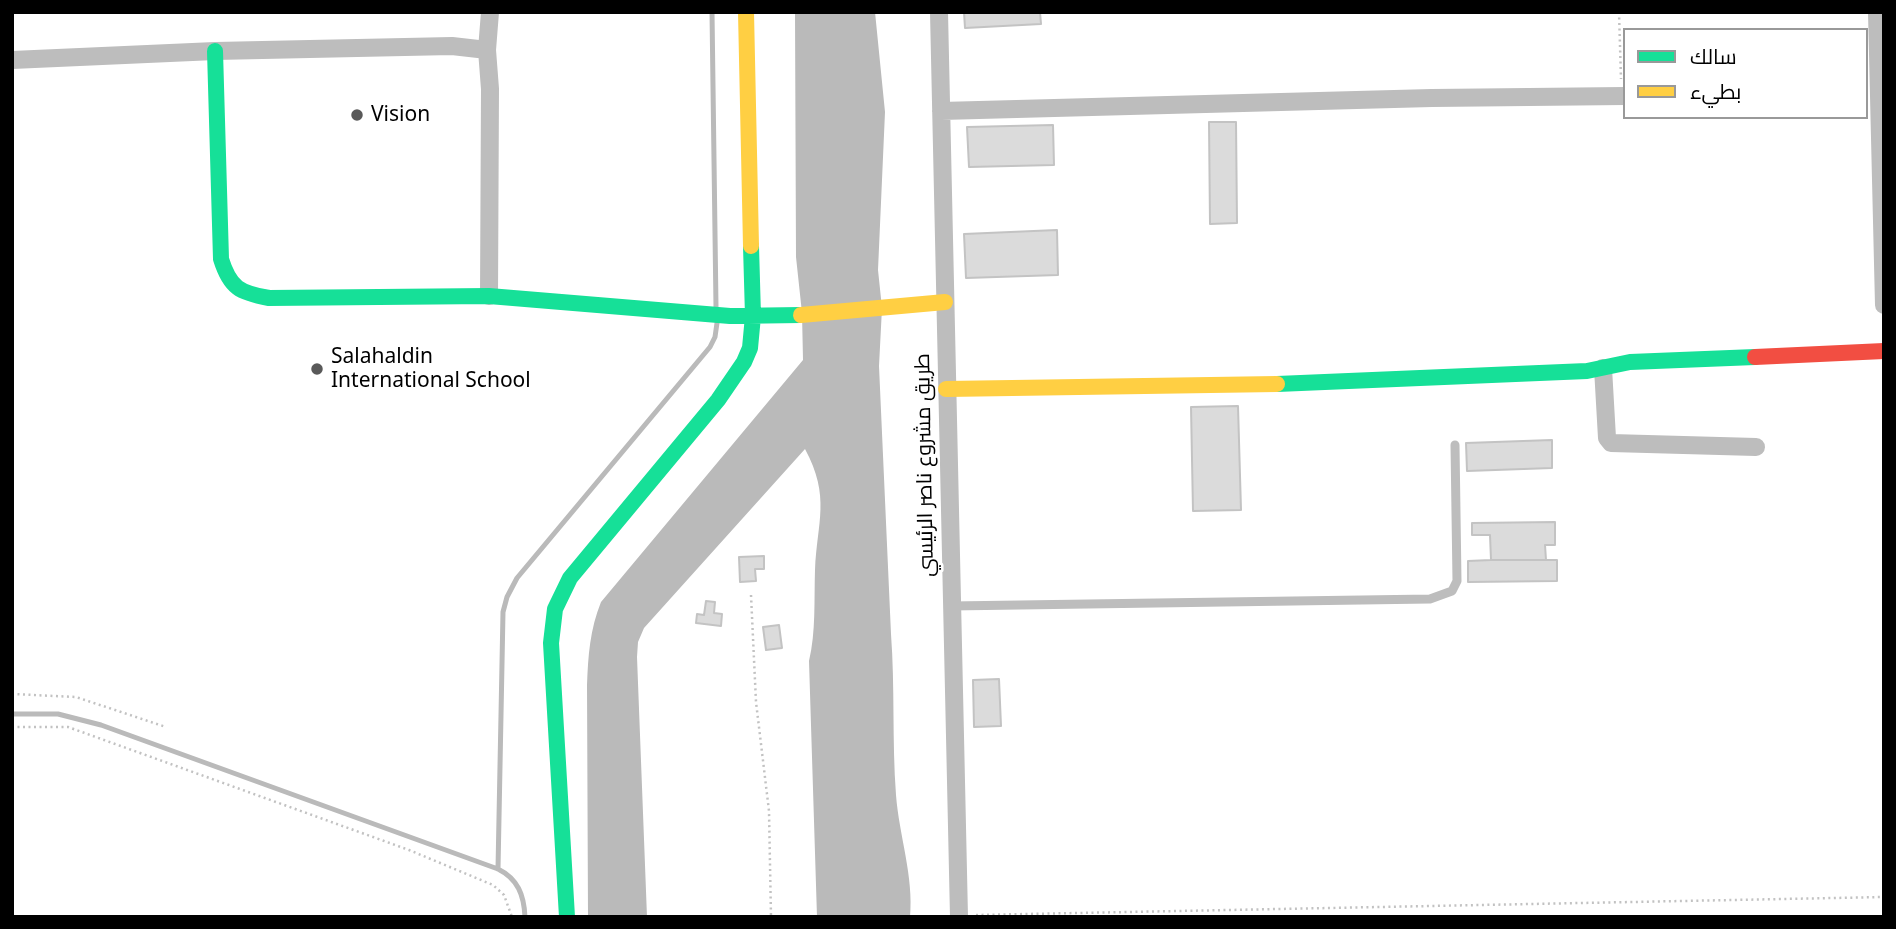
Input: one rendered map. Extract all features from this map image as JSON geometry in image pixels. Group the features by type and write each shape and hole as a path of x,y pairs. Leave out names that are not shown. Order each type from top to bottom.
{"street":[{"path":"489,296 490,89 487,50 490,12"},
{"path":"566,917 551,643 556,601 570,579 719,400 750,348 752,316 746,12"},
{"name":"طريق مشروع ناصر الرئيسي","path":"939,12 959,916"},
{"path":"1877,12 1873,89 1884,305"},
{"path":"12,60 215,51 452,46 487,50"},
{"path":"215,51 221,259 225,277 237,290 269,298 489,296 730,316 794,316 944,302"},
{"path":"941,111 1432,97 1623,96"},
{"path":"946,389 1264,384 1587,371 1630,362 1884,351"},
{"path":"1603,368 1607,438 1611,443 1756,447"}],"lane":[{"path":"951,606 1430,599 1452,590 1457,581 1455,445"}],"path":[{"path":"1619,12 1623,96"},
{"path":"751,596 756,702 769,811 771,917"},
{"path":"12,694 76,697 166,727"},
{"path":"12,727 68,727 409,850 493,886 504,895 512,917"},
{"path":"959,916 1028,912 1884,897"}],"shaded area":[{"path":"795,12 875,12 885,112 878,270 882,308 879,366 895,775 910,887 910,917 817,917 809,661 814,627 820,496 818,481 805,449 644,628 638,642 637,657 647,917 588,917 587,674 597,612 601,602 803,360 802,313 796,257"}],"building":[{"path":"964,12 1040,12 1041,24 965,28"},
{"path":"1209,122 1236,122 1237,223 1210,224"},
{"path":"1053,125 1054,165 969,167 967,127"},
{"path":"1057,230 1058,275 966,278 964,234"},
{"path":"1238,406 1241,510 1193,511 1191,407"},
{"path":"1552,440 1552,468 1467,471 1466,443"},
{"path":"1555,522 1555,545 1545,545 1546,560 1491,560 1490,535 1472,535 1472,523"},
{"path":"764,556 764,569 755,569 756,581 740,582 739,557"},
{"path":"1557,560 1557,581 1468,582 1468,561"},
{"path":"706,601 715,602 714,613 722,614 721,626 696,623 697,614 704,615"},
{"path":"779,625 782,648 766,650 763,627"},
{"path":"999,679 1001,726 974,727 973,680"}],"waterway":[{"path":"712,12 716,307"},
{"path":"498,869 503,612 507,597 517,578 710,347 717,323"},
{"path":"12,714 58,714 101,725 498,869 519,888 525,917"}],"traffic: fast":[{"path":"215,51 221,259 232,283 243,291 269,298 489,296 730,316 801,315"},
{"path":"567,917 551,643 555,609 570,578 718,400 744,362 750,348 753,316 751,246"},
{"path":"1277,384 1587,371 1630,362 1755,357"}],"traffic: slow":[{"path":"746,12 751,246"},
{"path":"801,315 945,302"},
{"path":"946,389 1277,384"}],"traffic: jam":[{"path":"1755,357 1884,351"}],"place":[{"name":"Vision","path":"357,115"},
{"name":"Salahaldin International School","path":"317,369"}]}
